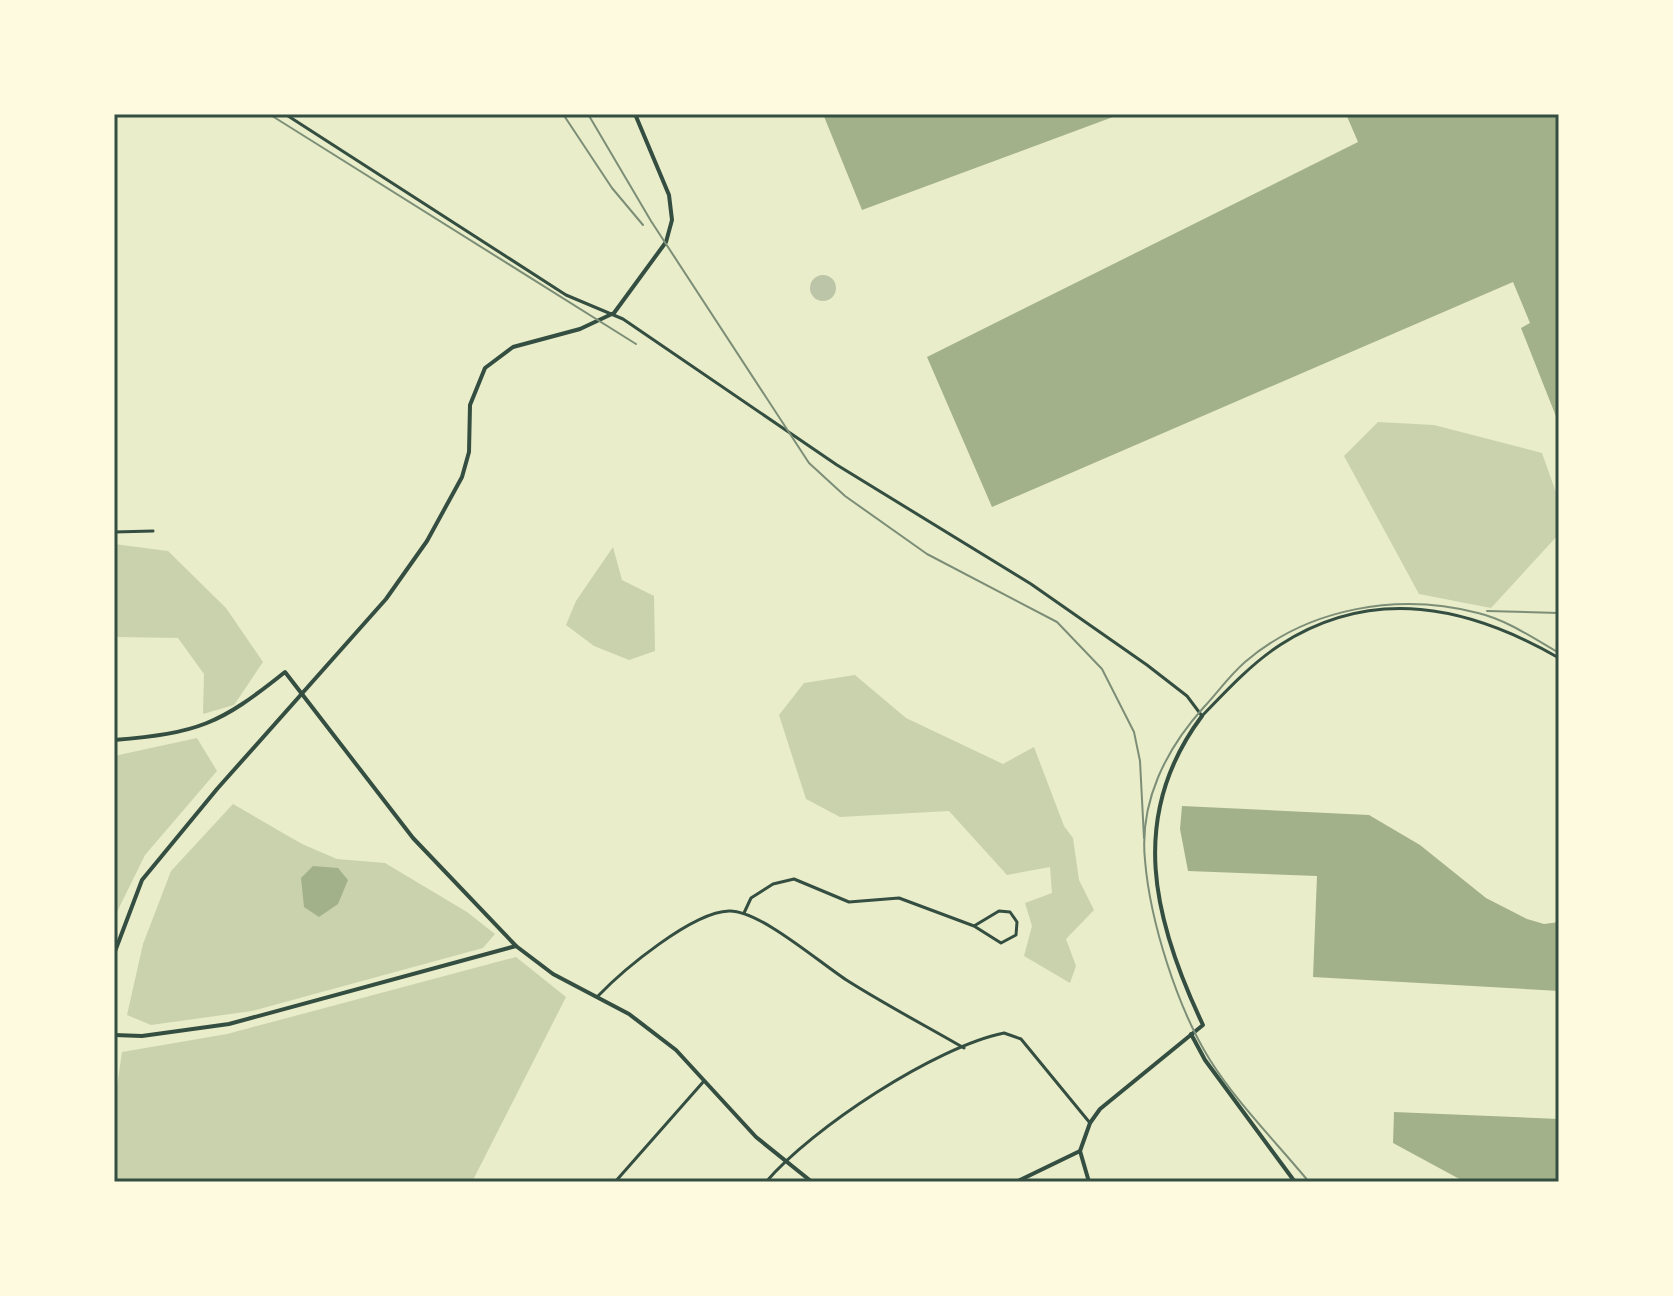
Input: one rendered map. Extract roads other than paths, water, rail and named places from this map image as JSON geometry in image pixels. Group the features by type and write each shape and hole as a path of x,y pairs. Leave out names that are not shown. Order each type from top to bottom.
{"street":[{"path":"285,114 566,295 614,313 837,465 1031,584 1147,665 1187,696 1202,716"},
{"path":"114,954 142,880 386,599 450,504 469,452 470,405 485,368 513,347 580,329 614,313 666,242 672,220 669,195 635,114"},
{"path":"114,532 153,531"},
{"path":"1089,1182 1080,1151 1090,1123 1110,1099 1203,1025 1182,981 1165,921 1154,870 1153,837 1166,777 1186,738 1202,716 1280,645 1317,627 1376,611 1410,608 1467,615 1520,635 1559,658"},
{"path":"114,740 200,728 239,709 285,672 413,838 516,946 553,974 629,1014 676,1050 784,1161 812,1182"},
{"path":"744,913 751,898 773,884 794,879 849,902 899,898 974,926 1001,943 1016,935 1017,922 1010,912 999,911 974,926"},
{"path":"598,996 612,981 689,925 712,914 729,911 744,913 849,982 964,1048"},
{"path":"114,1035 142,1036 229,1024 516,946"},
{"path":"766,1182 784,1161 864,1099 992,1035 1011,1034 1046,1067 1090,1123"},
{"path":"1191,1034 1205,1060 1295,1182"},
{"path":"615,1182 704,1081"},
{"path":"1016,1182 1080,1151"}],"railway":[{"path":"196,114 200,116"},
{"path":"269,114 636,344"},
{"path":"563,114 612,188 643,225"},
{"path":"588,114 651,221 809,463 845,496 927,554 1057,622 1102,669 1134,732 1140,761 1144,838"},
{"path":"1309,1182 1221,1076 1198,1039 1176,990 1159,936 1145,860 1146,818 1158,778 1190,723 1239,667 1270,644 1325,617 1386,605 1448,607 1499,620 1559,653"},
{"path":"1487,611 1559,613"}]}
